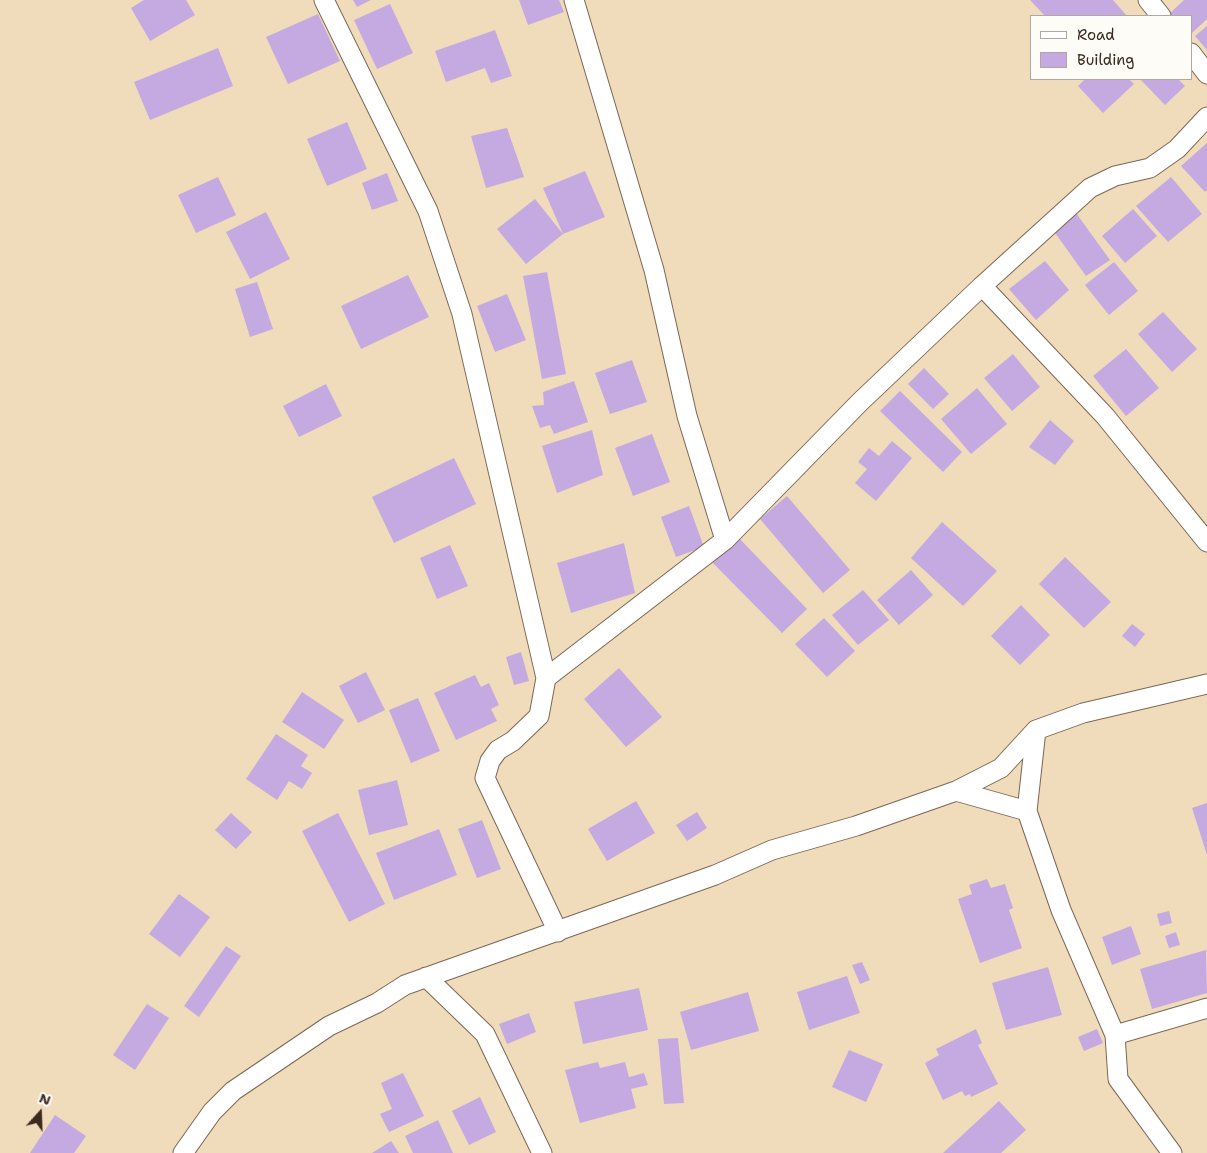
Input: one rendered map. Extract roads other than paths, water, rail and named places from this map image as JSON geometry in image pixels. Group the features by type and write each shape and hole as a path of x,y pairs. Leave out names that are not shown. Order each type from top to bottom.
{"street":[{"path":"324,0 432,220 462,314 546,678 538,716 513,741 498,750 490,761 485,778 558,932"},
{"path":"574,0 654,270 687,416 725,540"},
{"path":"1148,0 1160,15"},
{"path":"1192,55 1207,74"},
{"path":"546,678 725,540 860,402 982,286 1090,188 1115,176 1150,168 1177,149 1207,117"},
{"path":"982,286 1105,416 1207,542"},
{"path":"183,1153 212,1112 233,1091 329,1026 377,1003 405,985 715,875 772,850 856,826 956,791 1001,768 1036,730 1083,713 1207,684"},
{"path":"1036,730 1028,811 1061,910 1115,1036 1118,1079 1172,1153"},
{"path":"956,791 1028,811"},
{"path":"426,977 485,1034 542,1153"},
{"path":"1115,1036 1207,1008"}]}
